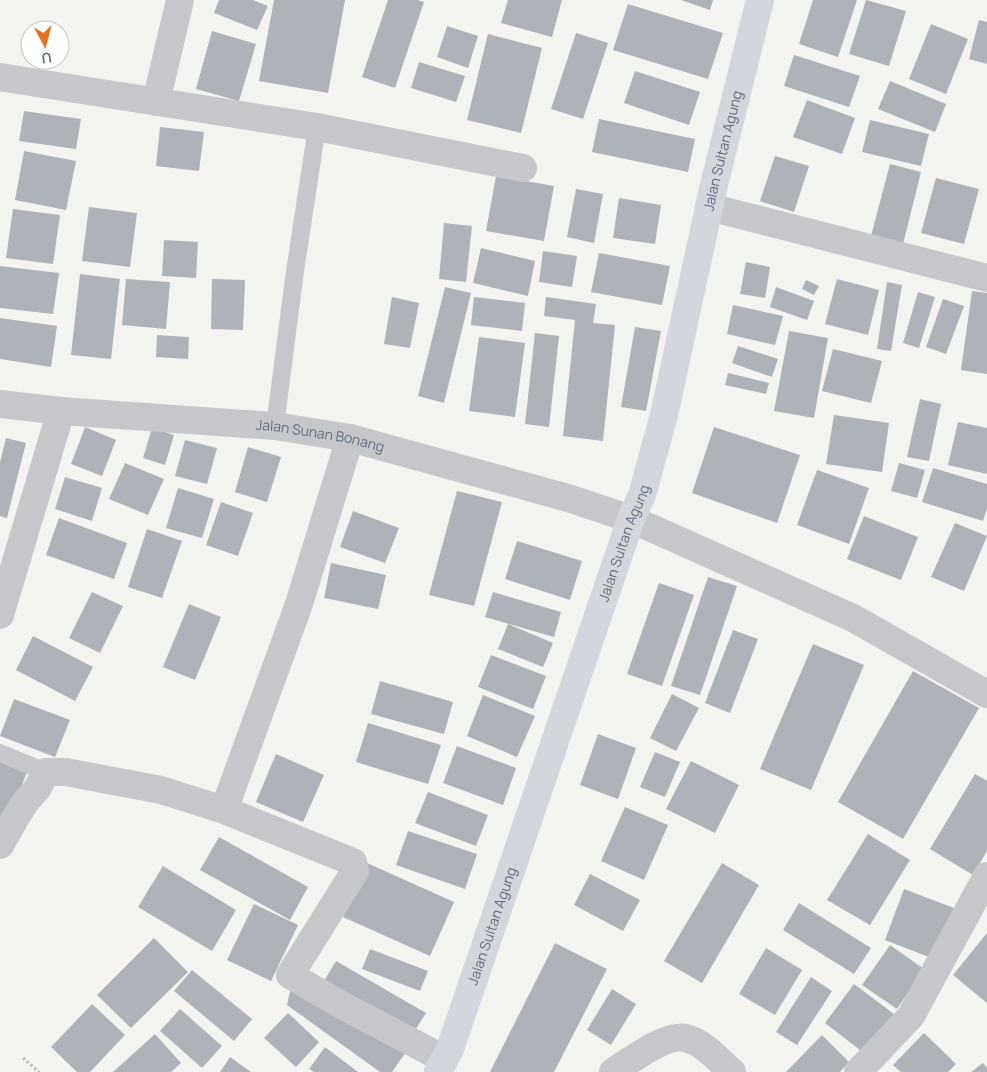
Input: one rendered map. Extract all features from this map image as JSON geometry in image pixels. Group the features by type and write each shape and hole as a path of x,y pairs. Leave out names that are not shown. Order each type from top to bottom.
{"main road":[{"name":"Jalan Sultan Agung","path":"441,1066 450,1049 631,519 642,495 664,415 709,207 760,0"}],"street":[{"path":"156,102 180,0"},
{"path":"0,78 317,127 523,168"},
{"path":"709,207 987,278"},
{"name":"Jalan Sunan Bonang","path":"0,404 61,411 275,426 350,438 568,498 631,519 853,618 987,694"},
{"path":"0,614 61,411"},
{"path":"226,804 299,604 350,438"},
{"path":"0,845 46,772 66,772 226,804 353,862 355,871 290,975 441,1066"},
{"path":"858,1072 910,1016 987,876"},
{"path":"613,1072 639,1054 662,1042 684,1037 703,1046 732,1072"}],"lane":[{"path":"275,426 295,271 317,127"},
{"path":"0,753 46,772"}],"path":[{"path":"23,1058 39,1072"}],"building":[{"path":"219,0 253,0 268,6 257,30 214,13"},
{"path":"274,0 345,0 328,93 259,81"},
{"path":"388,0 417,0 424,2 395,88 362,77"},
{"path":"508,0 562,0 552,37 501,23"},
{"path":"681,0 713,0 710,10"},
{"path":"813,0 857,0 838,57 799,44"},
{"path":"866,0 906,11 889,66 849,54"},
{"path":"628,4 723,33 708,79 613,50"},
{"path":"979,20 987,22 987,64 969,59"},
{"path":"931,24 968,39 946,94 909,79"},
{"path":"447,26 478,36 468,68 437,57"},
{"path":"212,31 256,44 239,101 196,89"},
{"path":"576,33 608,43 583,119 551,109"},
{"path":"488,34 542,48 521,133 467,120"},
{"path":"794,55 860,76 849,107 784,86"},
{"path":"419,62 465,76 456,102 411,88"},
{"path":"635,71 700,92 689,125 624,103"},
{"path":"890,81 946,104 935,132 878,109"},
{"path":"807,100 855,118 842,154 793,137"},
{"path":"24,111 81,119 76,149 19,141"},
{"path":"599,119 695,139 688,172 592,152"},
{"path":"870,120 929,134 921,166 862,152"},
{"path":"160,127 204,132 199,171 156,166"},
{"path":"24,151 76,161 66,210 15,200"},
{"path":"775,156 809,166 794,212 760,201"},
{"path":"890,164 921,172 903,244 871,236"},
{"path":"496,176 554,186 544,241 486,231"},
{"path":"936,178 979,189 964,244 921,233"},
{"path":"576,189 603,194 594,243 567,237"},
{"path":"619,198 661,205 655,244 613,238"},
{"path":"89,207 137,213 130,267 82,261"},
{"path":"13,209 60,215 53,264 6,258"},
{"path":"444,223 472,226 466,282 439,279"},
{"path":"164,240 198,242 196,278 162,276"},
{"path":"481,248 535,261 528,296 473,283"},
{"path":"543,251 577,256 572,287 539,282"},
{"path":"599,253 670,266 662,305 591,292"},
{"path":"746,262 770,267 765,298 740,294"},
{"path":"0,266 59,273 53,314 0,308"},
{"path":"80,274 120,279 111,359 71,355"},
{"path":"126,279 170,282 166,329 122,325"},
{"path":"212,279 245,280 243,330 211,329"},
{"path":"837,279 879,290 868,335 825,324"},
{"path":"806,280 819,286 814,295 802,289"},
{"path":"887,282 902,285 891,351 877,349"},
{"path":"445,287 471,293 444,403 418,396"},
{"path":"776,287 814,301 807,320 770,307"},
{"path":"972,291 987,293 987,374 961,370"},
{"path":"918,292 935,297 919,348 903,343"},
{"path":"392,297 419,303 410,348 384,344"},
{"path":"474,297 525,303 522,331 471,325"},
{"path":"546,297 596,304 593,323 615,325 603,441 563,436 575,320 544,316"},
{"path":"943,299 964,306 946,354 926,347"},
{"path":"733,305 783,316 775,345 727,334"},
{"path":"0,318 57,326 51,367 0,359"},
{"path":"635,327 661,331 646,411 621,407"},
{"path":"789,331 828,338 814,418 774,411"},
{"path":"535,333 559,336 549,427 525,424"},
{"path":"157,335 189,337 188,359 156,357"},
{"path":"479,337 525,343 515,417 469,411"},
{"path":"738,346 778,359 772,377 732,363"},
{"path":"833,349 882,361 871,403 822,391"},
{"path":"728,373 769,383 766,394 725,385"},
{"path":"920,399 941,404 929,461 907,457"},
{"path":"834,415 889,423 882,472 826,464"},
{"path":"958,422 987,428 987,474 948,465"},
{"path":"85,427 116,440 102,476 71,464"},
{"path":"714,427 800,455 777,523 692,493"},
{"path":"152,428 174,435 165,465 143,458"},
{"path":"6,438 26,443 7,518 0,516 0,462"},
{"path":"185,440 217,448 207,484 175,476"},
{"path":"248,447 281,457 267,502 235,492"},
{"path":"125,463 164,479 148,515 109,499"},
{"path":"899,463 925,470 917,498 891,491"},
{"path":"933,468 987,484 987,508 983,521 922,502"},
{"path":"817,470 869,488 849,544 797,525"},
{"path":"65,477 102,488 92,521 55,509"},
{"path":"178,488 214,499 202,538 166,528"},
{"path":"457,491 502,502 474,606 429,595"},
{"path":"221,502 253,513 238,556 206,545"},
{"path":"353,511 399,528 385,563 340,547"},
{"path":"864,516 918,537 901,580 847,559"},
{"path":"59,518 127,543 114,579 46,555"},
{"path":"955,523 987,536 964,591 931,577"},
{"path":"147,529 182,541 162,598 128,587"},
{"path":"517,541 582,561 570,600 505,579"},
{"path":"331,563 386,575 378,609 324,598"},
{"path":"708,577 737,586 700,695 671,686"},
{"path":"659,583 694,595 662,686 627,674"},
{"path":"92,592 123,606 100,653 69,638"},
{"path":"493,592 561,612 554,637 485,617"},
{"path":"189,604 221,617 195,680 163,667"},
{"path":"508,624 553,643 543,667 498,649"},
{"path":"733,630 758,639 730,713 705,703"},
{"path":"33,636 93,667 75,701 16,670"},
{"path":"813,644 864,665 811,790 760,769"},
{"path":"491,655 546,676 533,709 478,687"},
{"path":"913,671 979,708 903,839 838,802"},
{"path":"380,681 453,702 444,734 371,714"},
{"path":"672,694 699,708 676,751 650,738"},
{"path":"483,695 535,716 517,757 467,736"},
{"path":"14,699 70,720 55,757 0,736"},
{"path":"368,723 441,745 428,784 356,762"},
{"path":"598,734 636,748 618,799 580,785"},
{"path":"457,746 516,768 503,805 443,783"},
{"path":"655,752 680,762 665,797 640,787"},
{"path":"276,754 324,775 303,822 256,802"},
{"path":"0,759 28,770 0,838"},
{"path":"691,761 739,785 715,833 666,809"},
{"path":"975,774 987,781 987,851 973,875 930,849"},
{"path":"428,792 488,815 476,846 415,823"},
{"path":"625,807 668,825 644,880 601,861"},
{"path":"408,831 477,854 465,889 396,865"},
{"path":"868,834 910,860 870,925 827,900"},
{"path":"219,837 308,887 290,920 200,870"},
{"path":"367,863 454,902 430,956 343,917"},
{"path":"722,863 759,885 702,983 664,961"},
{"path":"163,866 236,910 212,951 138,907"},
{"path":"590,874 640,900 623,931 574,905"},
{"path":"904,889 954,908 934,959 885,940"},
{"path":"799,903 871,948 854,974 783,930"},
{"path":"254,904 298,925 271,981 227,960"},
{"path":"987,933 987,1003 953,975"},
{"path":"154,938 188,972 131,1028 97,995"},
{"path":"555,943 607,969 554,1072 490,1072"},
{"path":"890,945 924,969 897,1009 862,985"},
{"path":"766,948 802,970 775,1015 739,994"},
{"path":"370,949 428,971 420,991 362,969"},
{"path":"336,961 426,1013 414,1032 324,981"},
{"path":"192,970 252,1019 234,1041 174,991"},
{"path":"811,977 832,991 797,1045 776,1032"},
{"path":"854,984 894,1014 864,1053 825,1023"},
{"path":"291,987 406,1052 392,1072 380,1072 287,1005"},
{"path":"612,989 636,1004 611,1045 587,1030"},
{"path":"92,1004 125,1035 90,1072 77,1072 51,1047"},
{"path":"180,1009 222,1046 202,1068 160,1031"},
{"path":"288,1013 319,1042 296,1067 264,1038"},
{"path":"924,1033 956,1064 948,1072 901,1072 893,1065"},
{"path":"155,1034 181,1063 171,1072 113,1072"},
{"path":"822,1035 849,1062 840,1072 786,1072"},
{"path":"325,1047 358,1072 314,1072 309,1069"},
{"path":"230,1057 251,1072 220,1072"},
{"path":"983,1063 987,1068 987,1072 971,1072"}]}
